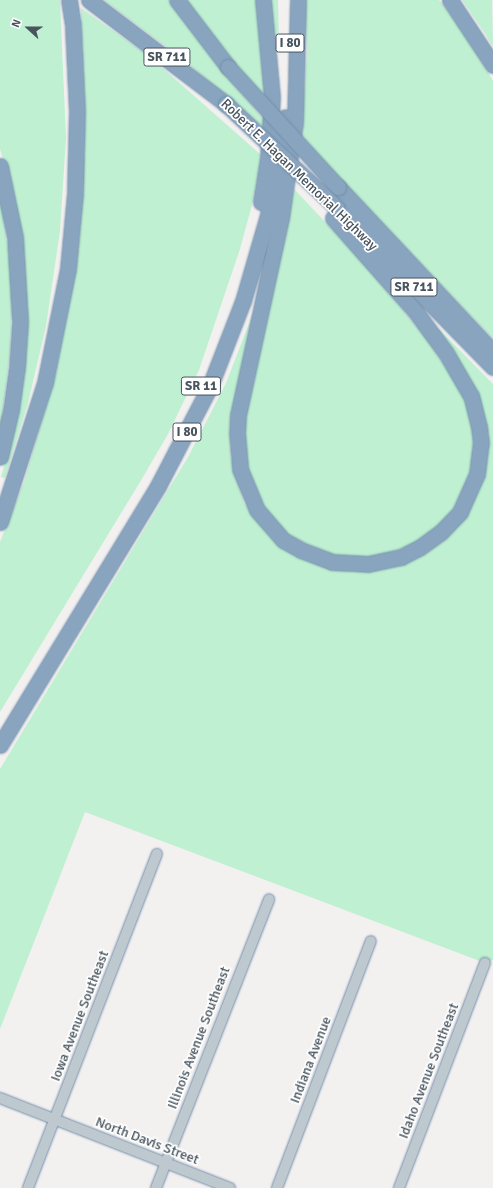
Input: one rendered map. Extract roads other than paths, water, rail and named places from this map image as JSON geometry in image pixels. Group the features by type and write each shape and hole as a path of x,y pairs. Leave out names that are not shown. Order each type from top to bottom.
{"highway":[{"path":"0,522 45,383 68,269 75,193 77,118 73,24 69,0"},
{"name":"Robert E. Hagan Memorial Highway","path":"90,0 226,104 285,158 335,213 493,367"},
{"path":"177,0 228,67 493,352"},
{"name":"SR 11","path":"0,728 165,455 203,381 232,306 259,213 268,158 272,97 263,0"},
{"name":"I 80","path":"0,745 158,486 193,420 222,358 243,301 276,180 288,85 290,0"},
{"path":"298,0 298,70 294,129 281,218 238,415 237,441 240,469 257,510 283,540 301,550 332,562 368,564 401,557 419,548 445,529 460,512 477,474 481,443 479,427 471,396 446,353 415,311 335,213"},
{"path":"450,0 493,65"},
{"path":"0,166 15,237 20,322 18,367 0,457"}],"street":[{"name":"Iowa Avenue Southeast","path":"28,1188 157,854"},
{"name":"Illinois Avenue Southeast","path":"156,1188 269,899"},
{"name":"Indiana Avenue","path":"277,1188 371,941"},
{"name":"Idaho Avenue Southeast","path":"399,1188 485,963"},
{"name":"North Davis Street","path":"0,1098 230,1188"}]}
